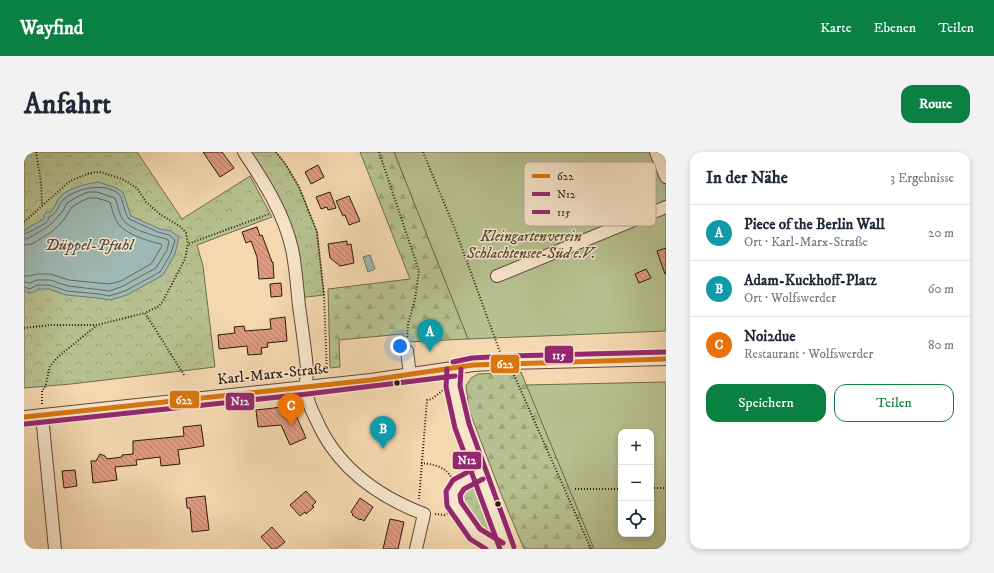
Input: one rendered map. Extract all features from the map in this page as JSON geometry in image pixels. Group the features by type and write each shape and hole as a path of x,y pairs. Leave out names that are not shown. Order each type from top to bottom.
{"street":[{"path":"244,152 274,199 287,230 292,250 307,370 306,388 309,403 318,425 335,453 364,482 376,491 404,506 424,514 416,549"},
{"path":"656,152 666,176"},
{"path":"656,211 666,207"},
{"path":"497,276 619,226"},
{"path":"405,350 410,375"},
{"name":"Karl-Marx-Straße","path":"24,417 306,388 476,365 666,359"},
{"path":"454,369 453,386 462,426 507,549"},
{"path":"42,415 55,549"},
{"path":"480,473 459,484 456,488 453,499 456,509 475,534 500,549"}],"path":[{"path":"36,152 41,182 42,205"},
{"path":"276,152 300,187 317,232 324,294 327,376"},
{"path":"379,152 419,271 415,298 408,324 405,350"},
{"path":"423,152 455,229 500,353"},
{"path":"24,222 70,181 90,173 100,172 122,179 136,188 146,202 161,215 181,227 186,233 188,244 185,259 159,306 145,313 97,325 51,325 24,328"},
{"path":"188,244 279,210"},
{"path":"145,313 184,375"},
{"path":"42,390 45,388 50,366 59,356 97,325"},
{"path":"512,371 591,549"},
{"path":"442,387 443,389 437,396 427,400 418,502 424,514 444,515 456,509"},
{"path":"421,463 434,464 448,471 456,488"},
{"path":"575,489 618,488"},
{"path":"654,488 666,488"}],"green space":[{"path":"24,152 137,152 182,219 250,176 272,217 197,245 203,266 215,367 24,388"},
{"path":"244,152 276,152 286,165 299,187 317,232 324,295 298,298 292,250"},
{"path":"360,152 394,152 468,339 407,342 402,334 339,340 340,367 330,368 328,289 410,279"},
{"name":"Kleingartenverein Schlachtensee-Süd e.V.","path":"394,152 666,152 666,331 468,339"},
{"path":"521,372 594,549 524,549 500,491 469,410 466,386 471,378 478,374"},
{"path":"666,382 666,549 594,549 526,385"},
{"path":"474,489 480,494 492,524 488,529 482,529 460,506 460,495 463,491"}],"water":[{"name":"Düppel-Pfuhl","path":"98,182 114,187 123,192 131,216 160,229 171,231 179,237 175,254 163,275 127,295 110,300 66,295 49,289 38,289 34,292 28,293 24,290 24,232 29,227 44,219 44,215 47,212 51,212 59,198 66,192 77,187"},
{"path":"370,255 375,269 368,272 363,257"}],"building":[{"path":"203,152 222,152 234,168 220,177"},
{"path":"318,165 324,177 311,184 305,172"},
{"path":"330,192 336,208 328,210 327,207 321,209 316,197"},
{"path":"349,196 360,221 349,225 345,215 343,216 336,201"},
{"path":"257,227 260,236 262,235 273,262 274,278 259,279 257,257 251,241 246,243 242,232"},
{"path":"347,241 347,245 351,244 354,263 340,266 330,258 328,244"},
{"path":"666,248 666,274 665,274 657,251"},
{"path":"646,269 651,278 639,283 635,274"},
{"path":"281,283 282,296 271,297 270,284"},
{"path":"285,317 287,341 267,343 268,347 261,348 262,354 248,355 247,346 219,349 218,335 235,333 234,327 244,326 245,331 271,329 270,319"},
{"path":"292,406 306,438 290,445 281,425 258,427 256,410"},
{"path":"201,425 204,446 178,450 180,464 161,466 160,457 136,460 137,465 115,467 117,480 93,483 91,461 96,461 100,454 105,456 107,459 133,454 133,441 184,436 183,427"},
{"path":"75,470 77,486 64,488 62,471"},
{"path":"306,491 316,502 312,506 314,507 306,514 305,512 300,516 290,505"},
{"path":"205,496 209,530 192,532 190,508 187,508 186,498"},
{"path":"360,498 373,507 364,521 352,515 353,514 351,512"},
{"path":"390,519 404,522 398,549 383,549"},
{"path":"272,527 285,542 276,549 272,549 261,537"}],"transit line":[{"name":"115","path":"453,362 472,358 509,356 666,352"},
{"name":"622","path":"24,417 371,380 473,365 666,359"},
{"name":"N12","path":"447,369 446,387 455,428 500,549"},
{"name":"115","path":"461,369 460,386 469,424 514,547"},
{"name":"N12","path":"25,424 307,394 455,376"},
{"name":"N12","path":"477,467 453,480 446,491 447,506 470,539 486,549"},
{"name":"115","path":"483,479 464,489 460,495 461,502 480,529 503,543"}],"place":[{"name":"Piece of the Berlin Wall","path":"430,352"},
{"name":"Noi2due","path":"291,426"},
{"name":"Adam-Kuckhoff-Platz","path":"383,449"}]}
